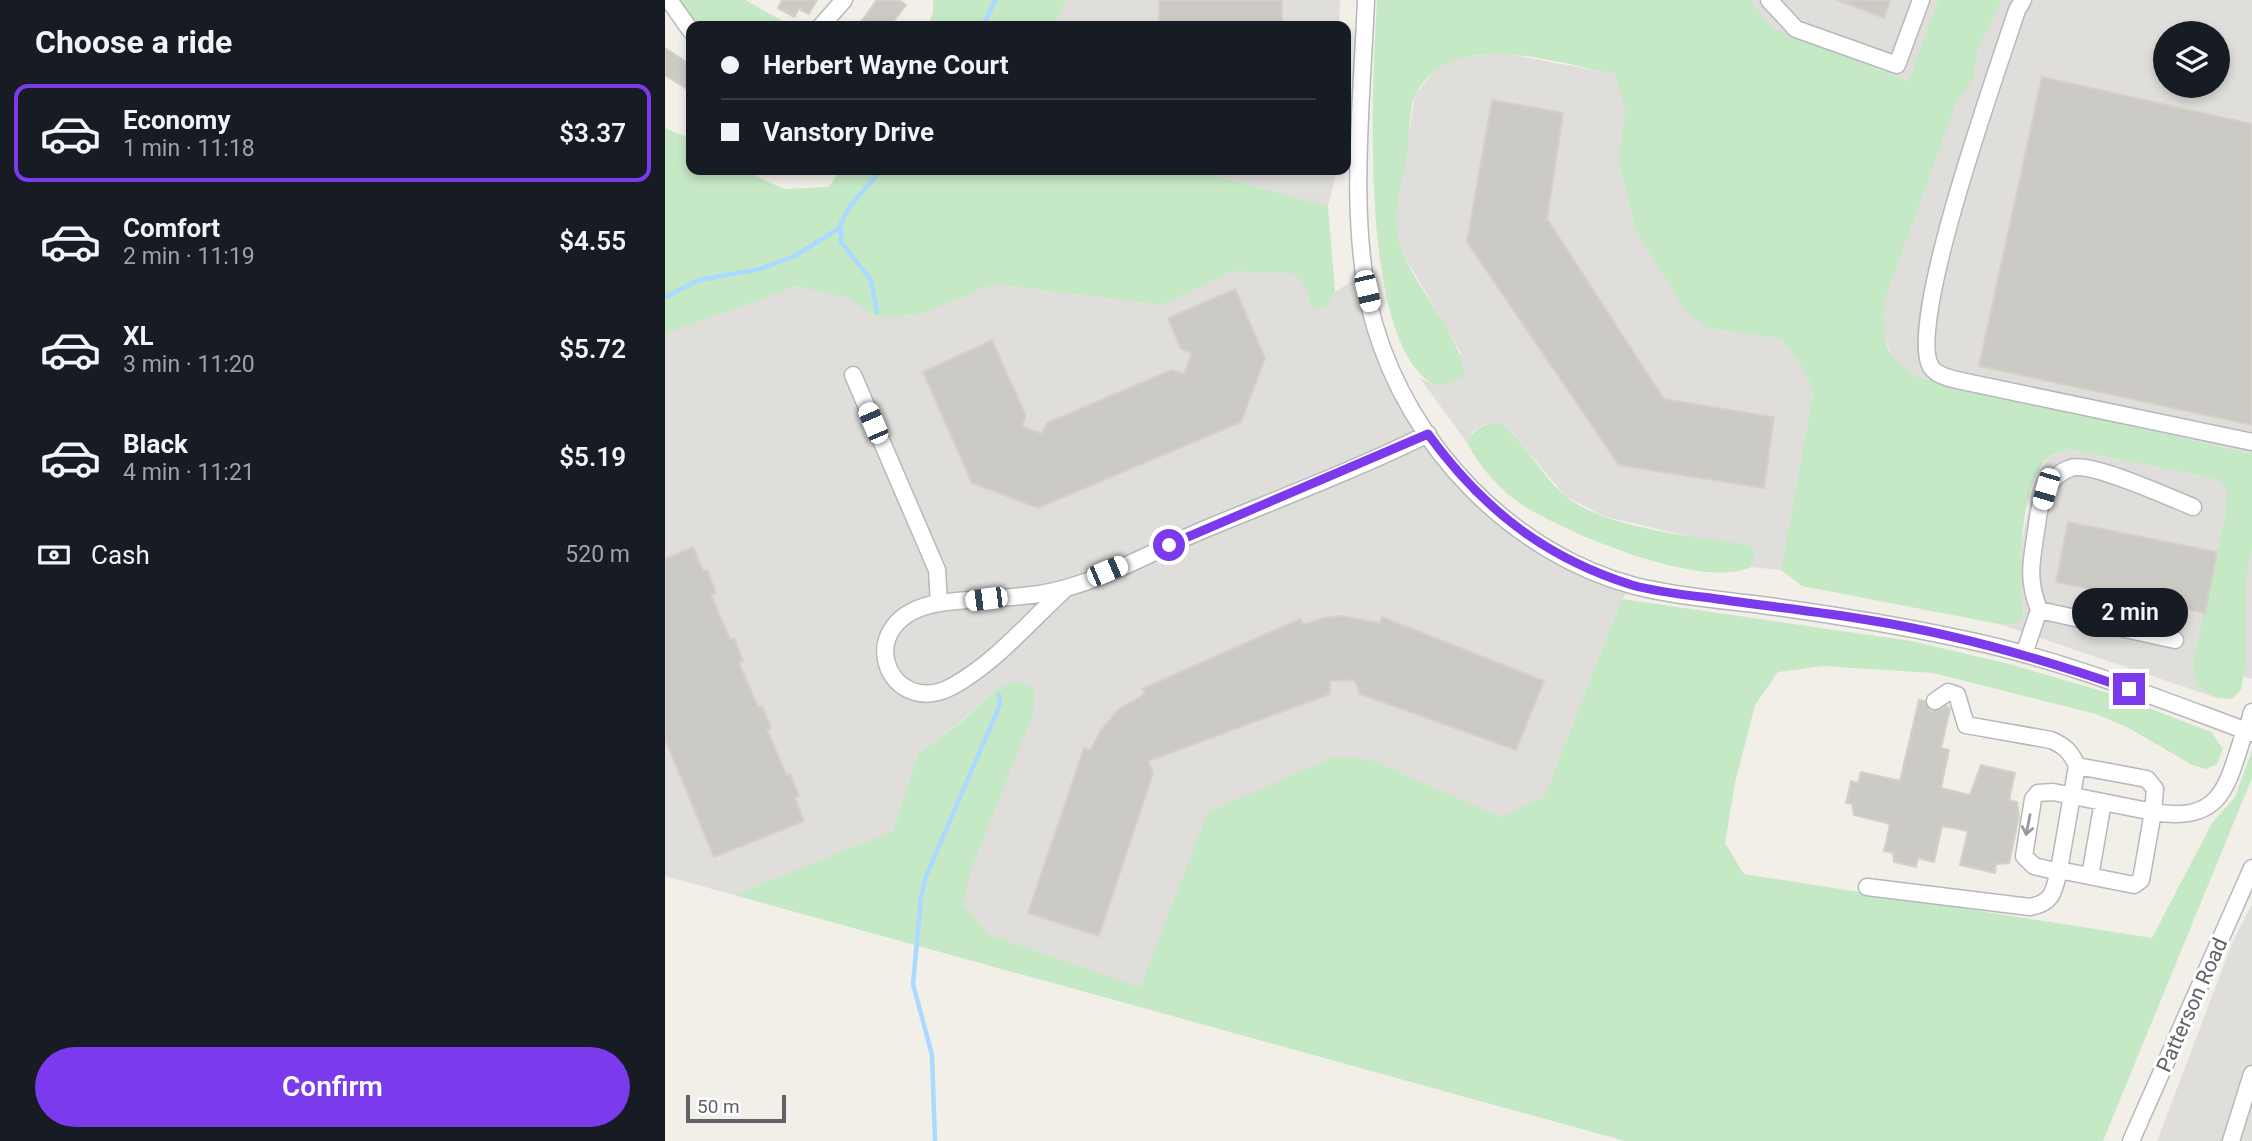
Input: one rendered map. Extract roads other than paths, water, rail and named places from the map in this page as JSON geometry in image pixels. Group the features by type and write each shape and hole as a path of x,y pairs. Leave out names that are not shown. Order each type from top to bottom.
{"street":[{"path":"669,0 686,24"},
{"path":"825,21 844,0"},
{"path":"1366,0 1360,217 1363,274 1386,359 1407,402 1428,434 1471,488 1495,511 1542,545 1593,570 1634,585 1868,620 2024,654 2248,731"},
{"path":"1769,0 1796,29 1897,65 1921,0"},
{"path":"2023,0 2017,10 1946,236 1926,328 1930,366 1936,372 1971,383 2252,442"},
{"path":"853,375 937,570 939,603"},
{"path":"1065,589 990,657 952,687 928,694 913,693 898,683 890,673 885,645 894,621 911,611 939,603 1065,589 1428,434"},
{"path":"2024,654 2039,610 2030,585 2038,514 2046,489 2070,468 2089,467 2193,507"},
{"path":"2039,610 2175,640"},
{"path":"1867,887 2030,907 2045,904 2054,895 2077,766 2063,745 1966,724 1957,695 1948,692 1935,701"},
{"path":"2077,766 2147,779 2155,789 2153,811 2141,880 2134,885 2033,866 2023,851 2033,799 2038,793 2072,796 2153,811 2195,814 2210,806 2223,794 2248,731 2252,712"},
{"path":"2089,876 2103,802"},
{"name":"Patterson Road","path":"2131,1141 2252,868"},
{"path":"2231,1141 2252,1074"}],"waterway":[{"path":"985,21 995,0"},
{"path":"665,297 699,280 760,269 795,256 838,229 850,206 877,175"},
{"path":"841,228 841,242 871,280 877,312"},
{"path":"935,1141 932,1055 913,984 921,898 926,876 1000,705 999,695"}]}
